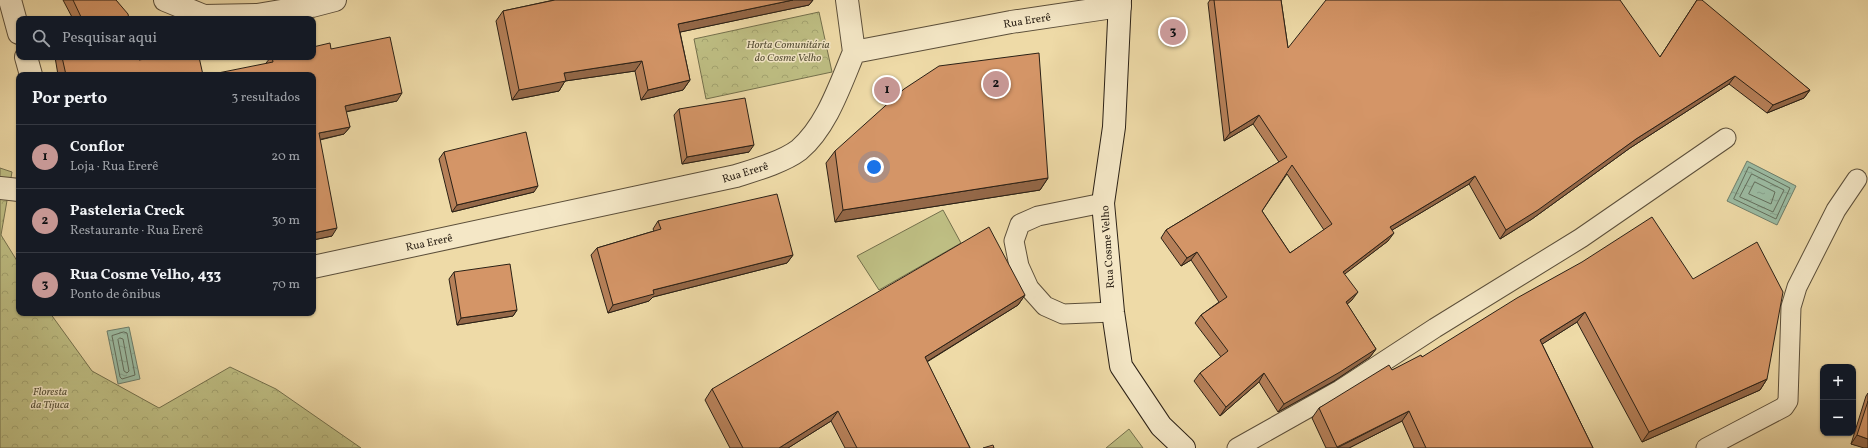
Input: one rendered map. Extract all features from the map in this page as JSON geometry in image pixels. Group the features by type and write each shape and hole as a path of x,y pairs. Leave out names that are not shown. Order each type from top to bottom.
{"street":[{"path":"10,0 16,22"},
{"path":"165,0 204,16 257,15 312,6 335,0"},
{"path":"847,0 854,52"},
{"name":"Rua Ererê","path":"316,266 736,176 764,168 798,150 819,128 854,52 1120,3"},
{"name":"Rua Cosme Velho","path":"1120,3 1114,127 1103,203 1113,312 1122,366 1161,426 1184,448"},
{"path":"27,60 30,72"},
{"path":"0,188 16,190"}],"lane":[{"path":"1237,448 1340,390 1435,328 1581,238 1726,138"},
{"path":"1706,448 1784,407 1788,401 1791,307 1797,287 1836,210 1857,179"},
{"path":"1103,203 1038,216 1026,221 1020,224 1014,241 1019,266 1029,288 1044,306 1063,314 1113,312"}],"green space":[{"name":"Horta Comunitária do Cosme Velho","path":"819,12 832,72 706,99 694,39"},
{"name":"Floresta da Tijuca","path":"0,168 12,172 1,235 16,259 16,316 52,316 92,371 159,408 230,367 276,389 361,448 0,448"},
{"path":"943,210 961,243 879,290 857,256"},
{"path":"1129,429 1143,448 1106,448"}],"water":[{"path":"1747,161 1796,186 1777,225 1727,201"},
{"path":"129,327 140,379 118,384 107,331"}],"building":[{"path":"73,0 116,0 128,16 81,16"},
{"path":"555,0 793,0 678,24 690,80 648,90 642,61 564,73 566,81 519,90 503,11"},
{"path":"1214,0 1281,0 1288,48 1326,0 1620,0 1660,57 1697,0 1702,0 1810,90 1773,105 1735,76 1636,139 1538,210 1506,230 1475,176 1390,227 1394,233 1343,272 1358,292 1346,302 1376,349 1340,372 1284,404 1264,373 1226,407 1200,373 1228,351 1201,315 1227,297 1197,252 1187,258 1166,230 1287,157 1259,115 1230,133","holes":["1292,165 1332,224 1290,253 1262,211"]},
{"path":"390,37 402,93 345,106 350,127 319,133 337,228 316,232 316,72 223,72 273,62 273,60 316,60 316,46 330,43 331,49"},
{"path":"1039,53 1048,178 843,210 835,151 904,89 939,66"},
{"path":"63,60 200,60 202,72 65,72"},
{"path":"745,98 754,145 687,157 679,109"},
{"path":"526,132 538,186 457,205 444,152"},
{"path":"777,194 793,255 653,290 654,294 613,305 597,248 661,229 658,221"},
{"path":"1652,217 1693,279 1757,242 1783,292 1767,379 1649,432 1585,312 1540,340 1593,448 1426,448 1409,411 1337,447 1319,408 1389,365 1392,370 1421,355 1422,357 1517,298 1582,262"},
{"path":"989,227 1025,295 925,357 970,448 857,448 838,411 779,448 743,448 712,389"},
{"path":"510,264 517,310 461,318 454,272"},
{"path":"1868,401 1868,439 1857,435"},
{"path":"993,445 994,448 983,448"}],"place":[{"name":"Rua Cosme Velho, 433","path":"1173,32"},
{"name":"Pasteleria Creck","path":"996,84"},
{"name":"Conflor","path":"887,90"}]}
